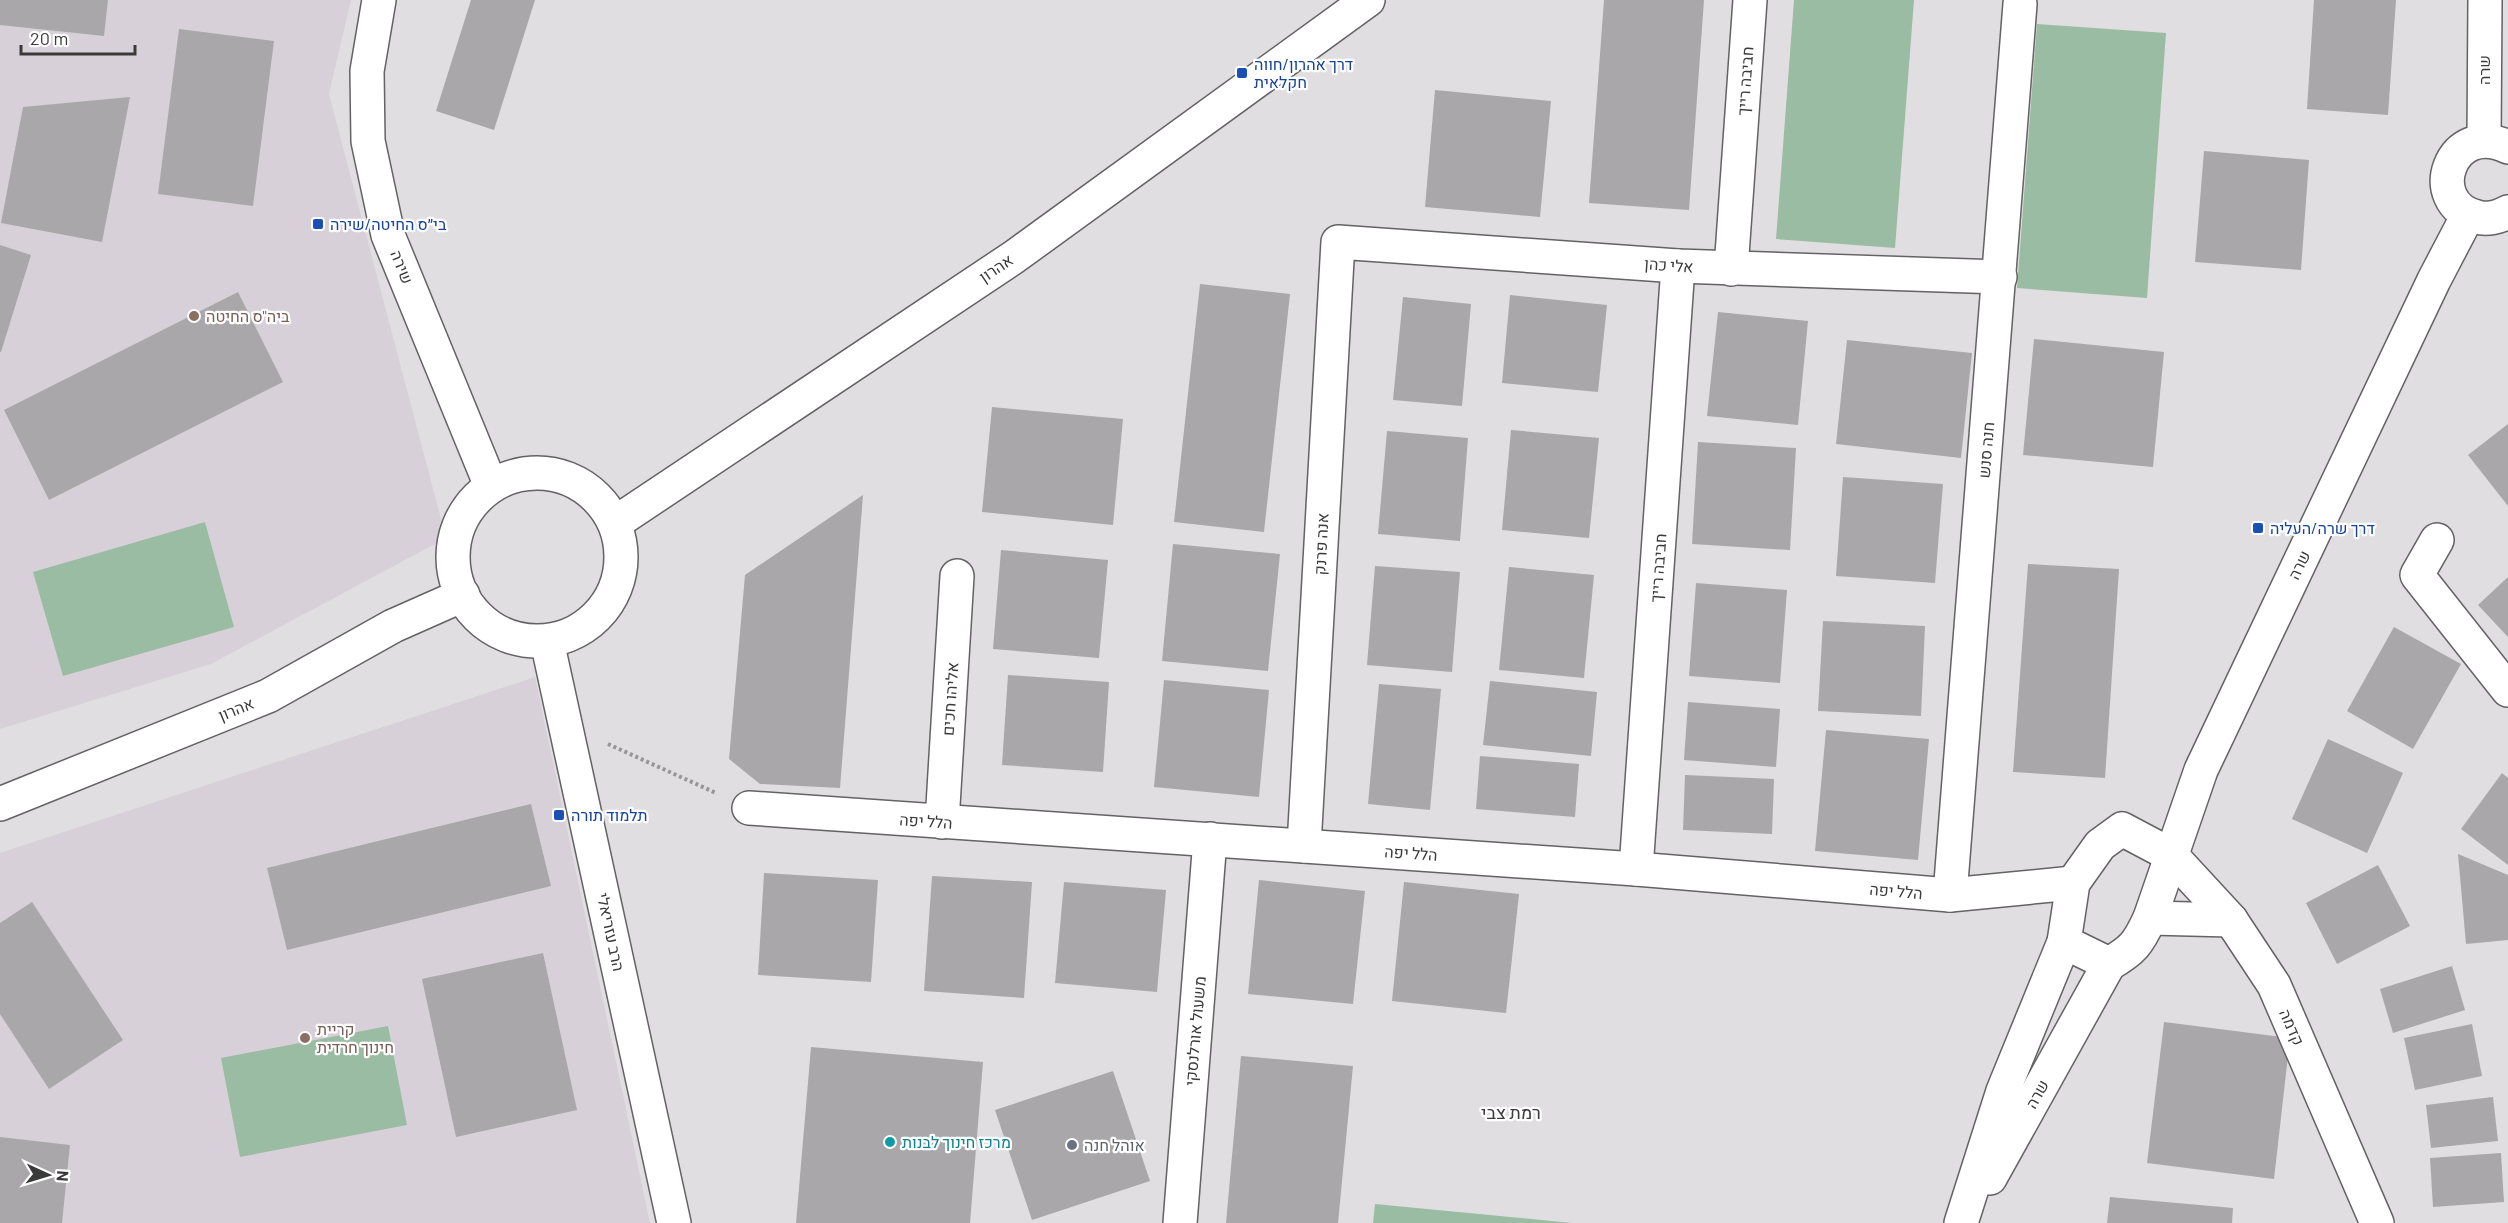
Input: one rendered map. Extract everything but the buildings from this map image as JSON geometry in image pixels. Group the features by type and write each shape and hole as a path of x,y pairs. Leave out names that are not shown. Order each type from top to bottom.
{"street":[{"name":"שירה","path":"379,0 367,71 368,141 388,235 491,486"},
{"name":"אהרון","path":"615,523 1014,257 1368,0"},
{"name":"חביבה רייך","path":"1731,269 1750,0"},
{"name":"שרה","path":"2485,0 2496,144"},
{"name":"חנה סנש","path":"1950,895 2020,4"},
{"path":"2496,144 2472,143 2461,150 2452,159 2447,184 2450,196 2468,215 2494,218 2508,212"},
{"name":"שרה","path":"1963,1223 2109,964 2130,952 2141,937 2150,918 2201,770 2434,280 2468,215"},
{"name":"אלי כהן","path":"1338,242 1731,269 2000,277"},
{"name":"אנה פרנק","path":"1304,846 1338,242"},
{"name":"חביבה רייך","path":"1636,869 1678,266"},
{"path":"547,473 575,481 598,499 615,523 621,548 620,574 610,598 594,619 573,633 548,641 522,640 498,632 478,616 463,595 455,572 454,547 460,524 473,503 491,486 518,475 547,473"},
{"path":"2437,540 2417,575 2508,690"},
{"name":"אליהו חכים","path":"942,822 957,576"},
{"name":"אהרון","path":"0,804 268,696 393,626 463,595"},
{"name":"הרב עזריאלי","path":"548,641 674,1223"},
{"name":"הלל יפה","path":"749,808 1636,869 1950,895 2073,882"},
{"name":"קדמה","path":"2073,882 2100,845 2122,829 2171,855 2231,920 2274,985 2377,1223"},
{"name":"משעול אורלנסקי","path":"1180,1223 1210,839"},
{"path":"1963,1223 2003,1091 2064,942 2073,882"},
{"path":"2150,918 2231,920"},
{"path":"2064,942 2109,964"}],"path":[{"path":"566,725 749,808"}],"shaded area":[{"name":"ביה\"ס החיטה","path":"0,0 351,0 329,94 446,538 211,664 0,729"},
{"name":"קריית חינוך חרדית","path":"535,677 650,1223 0,1223 0,853"}],"green space":[{"path":"1794,0 1914,0 1895,248 1776,239"},
{"path":"2037,24 2166,33 2147,298 2017,288"},
{"path":"205,522 234,627 63,676 33,572"},
{"path":"388,1026 407,1125 240,1157 221,1058"},
{"path":"1375,1204 1572,1223 1373,1223"}],"place":[{"name":"דרך אהרון/חווה חקלאית","path":"1242,73"},
{"name":"בי״ס החיטה/שירה","path":"318,224"},
{"name":"ביה\"ס החיטה","path":"194,316"},
{"name":"דרך שרה/העליה","path":"2258,528"},
{"name":"תלמוד תורה","path":"559,815"},
{"name":"קריית חינוך חרדית","path":"305,1038"},
{"name":"מרכז חינוך לבנות","path":"890,1142"},
{"name":"אוהל חנה","path":"1072,1145"}],"district":[{"name":"רמת צבי","path":"1511,1113"}]}
